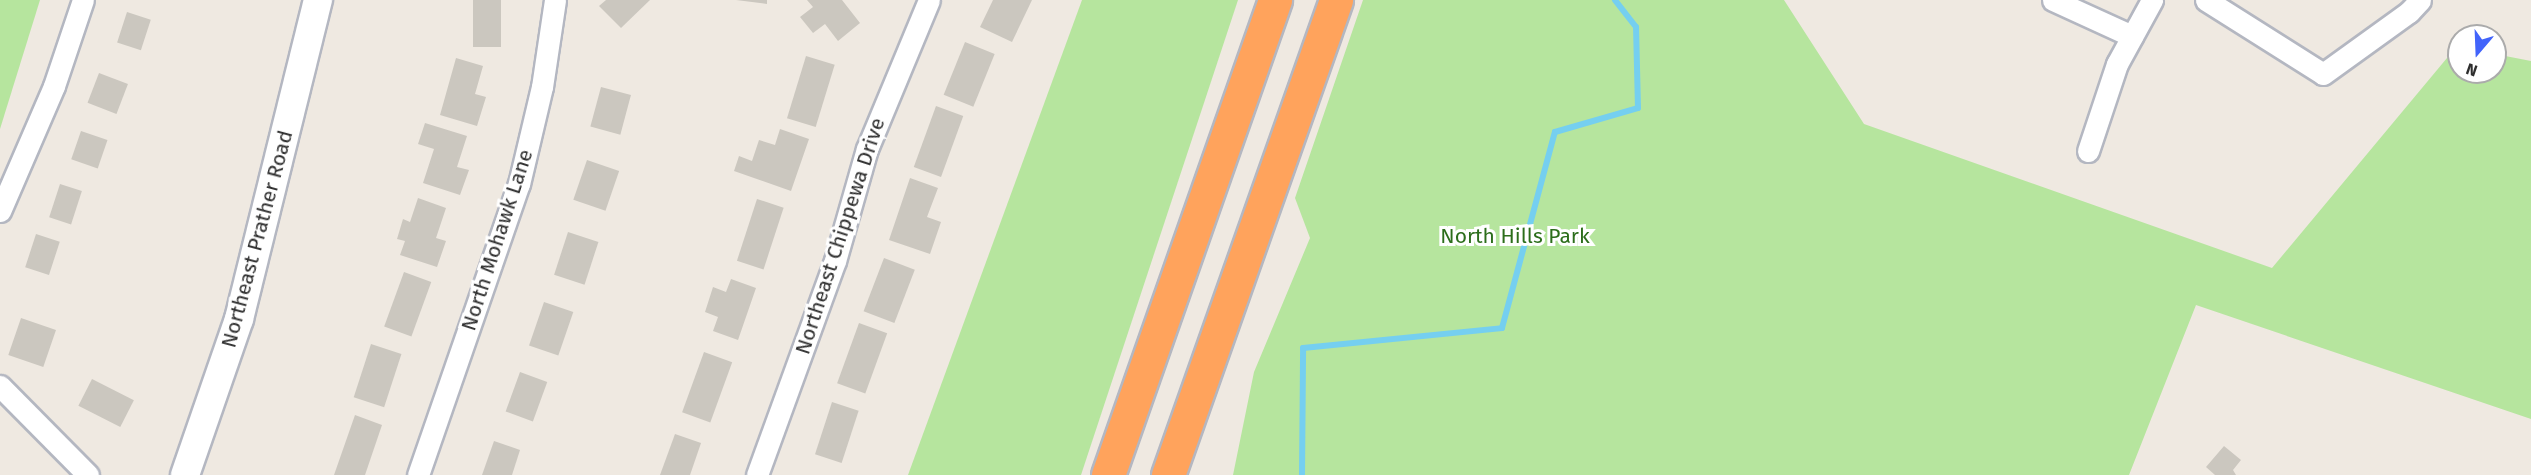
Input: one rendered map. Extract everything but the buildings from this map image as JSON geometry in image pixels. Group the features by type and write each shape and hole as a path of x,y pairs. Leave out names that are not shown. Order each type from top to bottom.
{"highway":[{"path":"1108,475 1275,0"},
{"path":"1168,475 1336,0"}],"main road":[{"name":"Northeast Prather Road","path":"185,475 239,319 318,0"}],"street":[{"path":"0,211 54,86 83,0"},
{"name":"North Mohawk Lane","path":"418,475 519,184 542,87 555,0"},
{"name":"Northeast Chippewa Drive","path":"757,475 835,261 867,149 929,0"},
{"path":"2053,0 2132,36"},
{"path":"2088,151 2117,64 2152,0"},
{"path":"2206,0 2323,74 2409,12 2420,0"},
{"path":"0,386 88,475"}],"green space":[{"path":"0,0 40,0 0,129"},
{"path":"1082,0 1238,0 1081,475 908,475"},
{"name":"North Hills Park","path":"1363,0 1784,0 1864,124 2272,268 2447,58 2447,84 2507,84 2507,56 2531,61 2531,419 2196,305 2129,475 1233,475 1254,372 1310,238 1295,198"}],"waterway":[{"path":"1302,475 1303,348 1502,328 1555,132 1638,108 1636,27 1615,0"}]}
